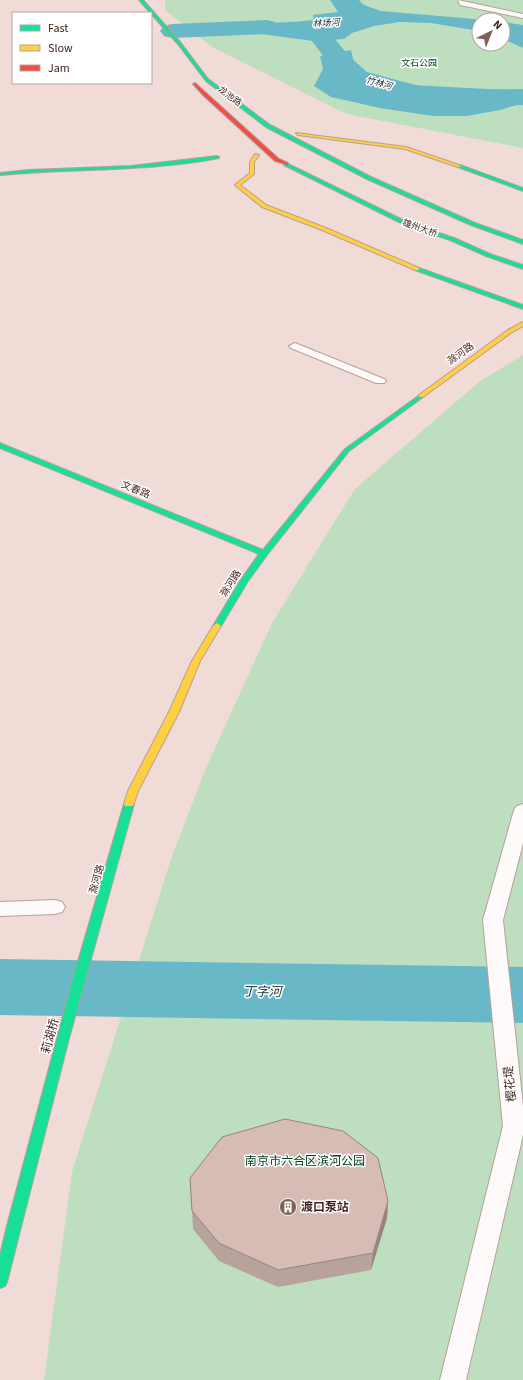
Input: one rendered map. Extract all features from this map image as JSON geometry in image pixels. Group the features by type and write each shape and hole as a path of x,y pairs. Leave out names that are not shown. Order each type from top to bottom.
{"street":[{"name":"龙池路","path":"141,0 151,12"},
{"name":"龙池路","path":"152,13 207,80 268,126 348,158"},
{"name":"龙池路","path":"191,78 205,95 277,160 320,182"},
{"path":"298,134 406,148 448,161 523,190"},
{"path":"348,158 385,146"},
{"path":"257,155 252,162 256,173 237,185 264,206 324,229 399,262 523,307"},
{"path":"0,174 29,171 131,167 217,157"},
{"path":"348,158 473,224 523,242"},
{"path":"276,170 289,169"},
{"name":"雄州大桥","path":"320,182 406,224 452,239 488,255 523,267"},
{"name":"滁河路","path":"87,947 133,791 174,712 196,661 244,581 264,552 347,450 510,331 523,324"},
{"name":"文春路","path":"0,445 264,552"},
{"name":"莉湖桥","path":"0,1282 37,1132 87,947"}],"lane":[{"path":"464,0 460,1 462,4 523,16"},
{"path":"295,346 380,381"},
{"name":"樱花堤","path":"453,1380 514,1126 493,920 523,810"},
{"path":"0,909 55,906"}],"green space":[{"name":"文石公园","path":"165,0 523,0 523,148 347,114 212,47 165,10"},
{"name":"南京市六合区滨河公园","path":"523,355 523,1380 44,1380 72,1172 171,859 206,768 272,623 355,489 479,382"}],"water":[{"path":"330,0 356,0 364,5 381,11 471,19 471,30 431,23 400,22 374,26 352,33 344,39 313,41 261,34 218,33 190,35 182,26 314,20 313,15 338,12"},
{"path":"511,23 523,25 523,48 511,43"},
{"path":"351,50 356,71 394,84 523,91 523,103 500,110 467,116 433,116 380,108 331,97 314,86 323,69 320,56"}],"building":[{"name":"渡口泵站","path":"285,1119 343,1131 378,1158 388,1201 373,1253 278,1270 219,1243 192,1211 190,1178 222,1137"}],"waterway":[{"name":"竹林河","path":"346,0 361,15 320,36 341,62 358,78 434,98 523,97"},
{"name":"林场河","path":"172,31 267,27"},
{"name":"丁字河","path":"0,987 523,995"}],"traffic: fast":[{"path":"141,0 152,12"},
{"path":"152,12 179,43 207,80 268,126 369,178 473,224 523,242"},
{"path":"0,174 29,171 131,167 217,157"},
{"path":"286,164 407,224 452,239 488,255 523,267"},
{"path":"460,166 523,190"},
{"path":"417,269 523,307"},
{"path":"217,626 244,581 264,553 347,450 421,396"},
{"path":"0,445 264,553"},
{"path":"0,1282 62,1042 129,804"}],"traffic: slow":[{"path":"298,134 406,148 460,166"},
{"path":"257,155 252,162 252,174 237,185 264,206 324,229 417,269"},
{"path":"421,396 510,331 523,324"},
{"path":"129,804 133,791 174,712 196,661 217,626"}],"traffic: jam":[{"path":"195,84 205,95 277,160 286,164"}],"place":[{"name":"渡口泵站","path":"288,1207"}]}
